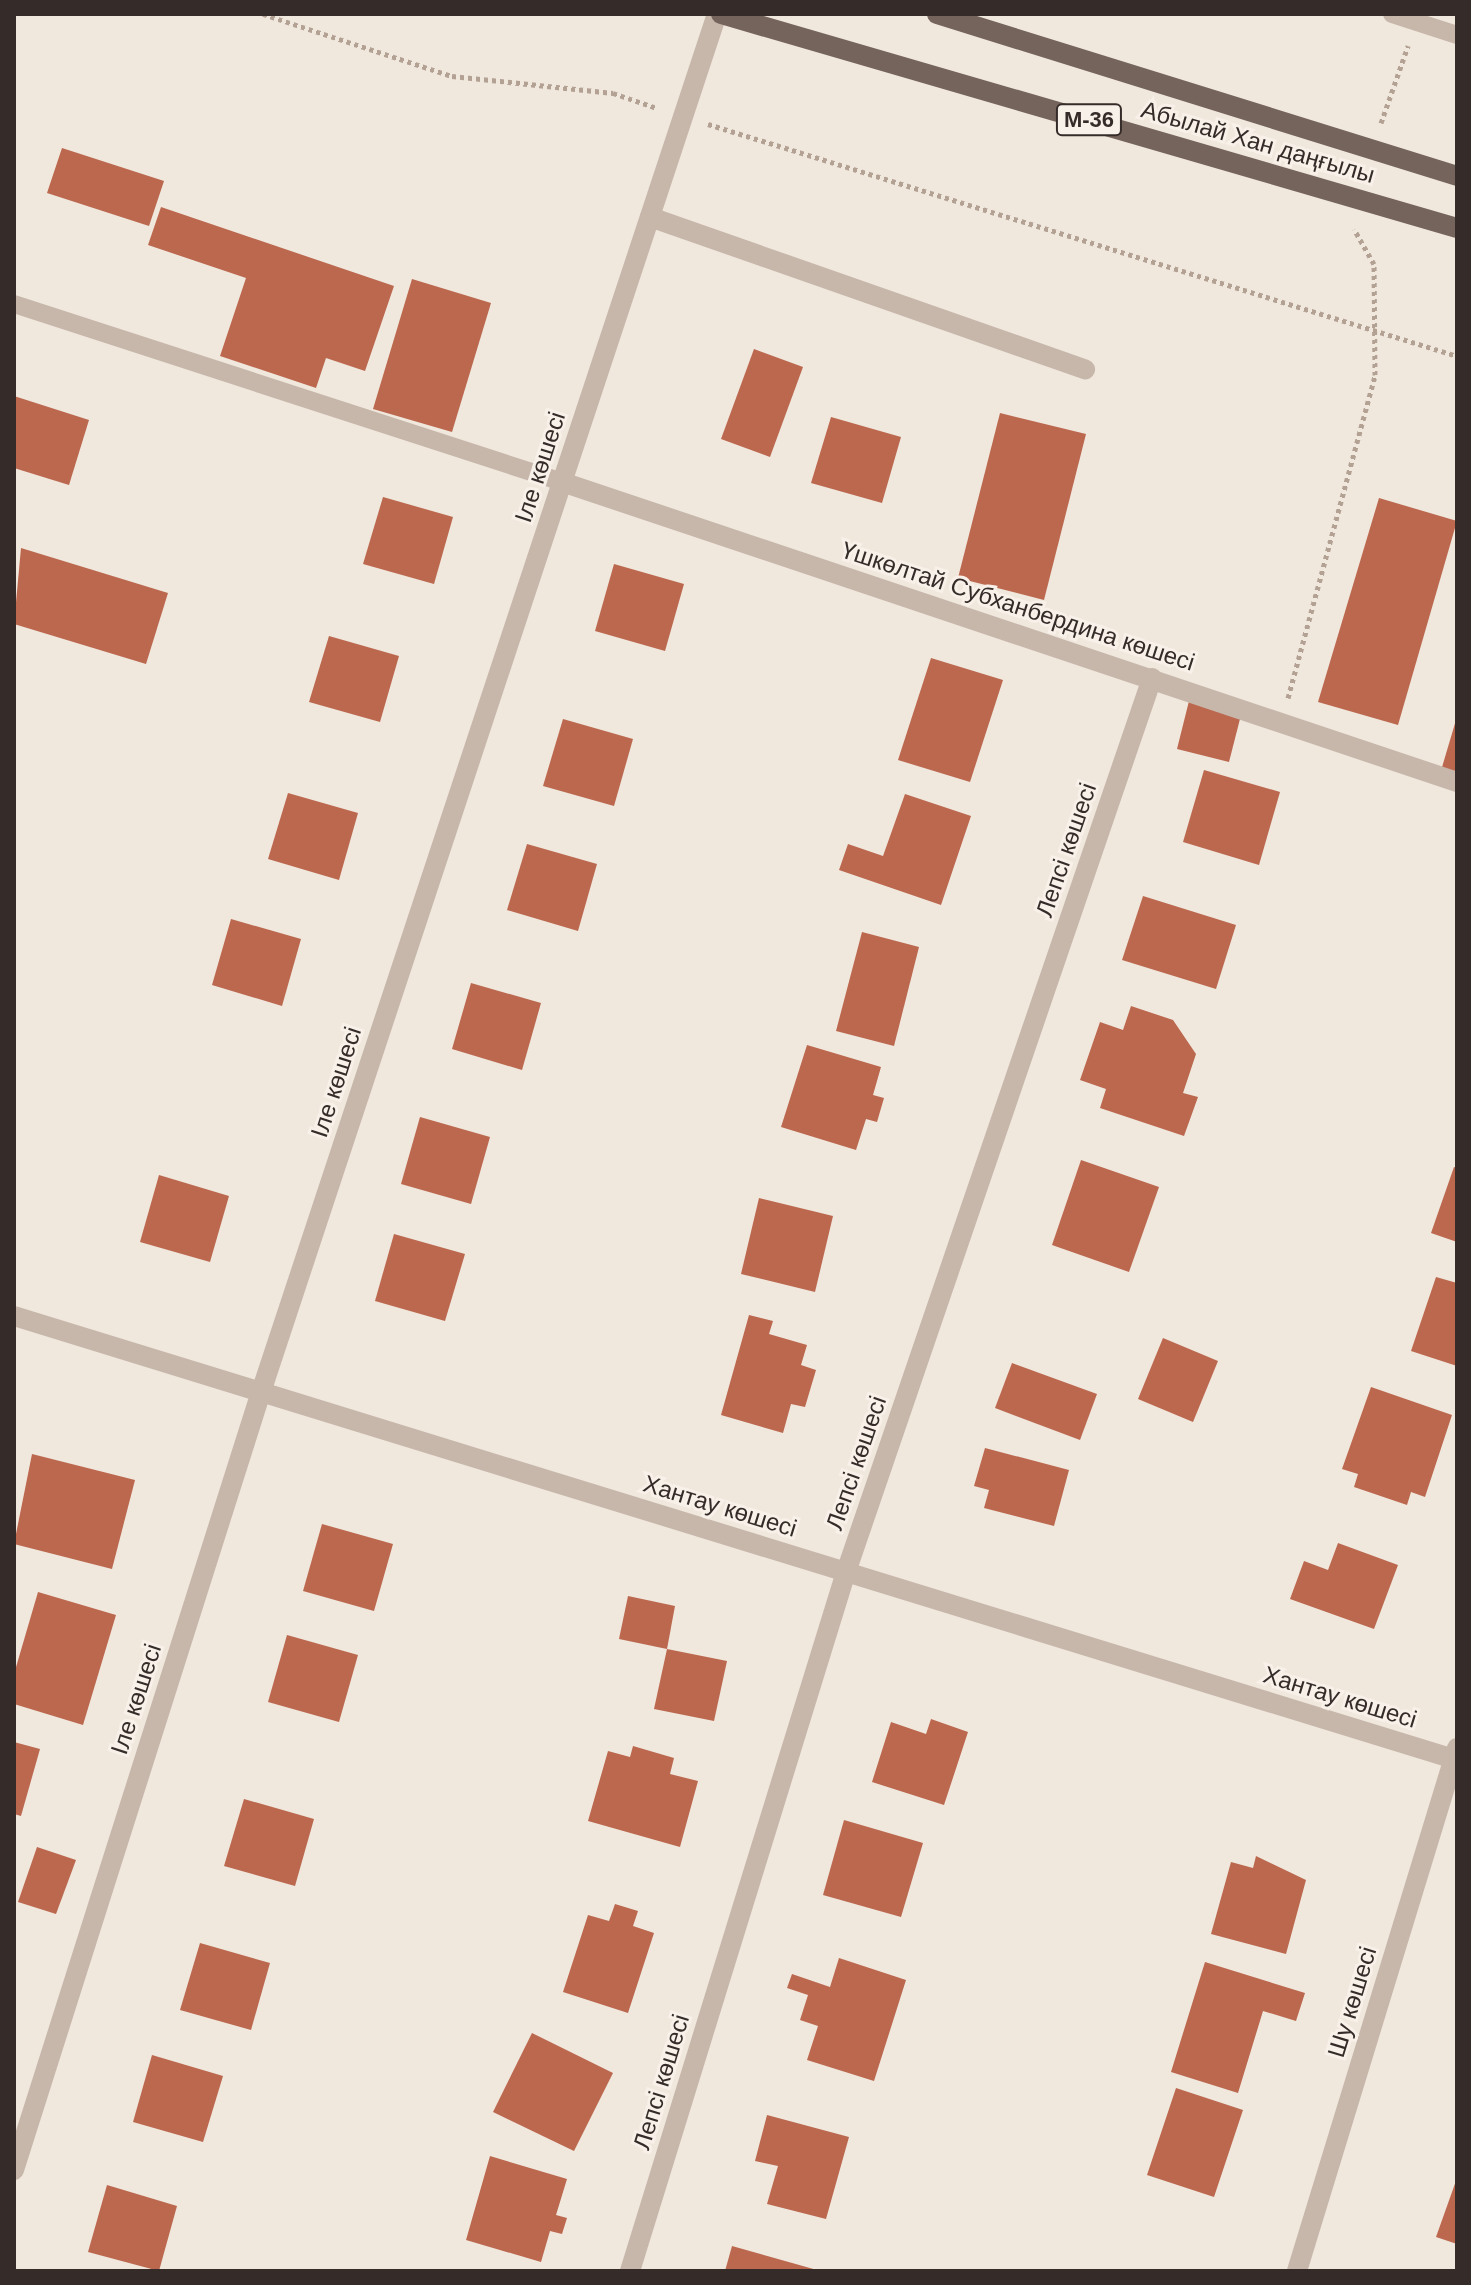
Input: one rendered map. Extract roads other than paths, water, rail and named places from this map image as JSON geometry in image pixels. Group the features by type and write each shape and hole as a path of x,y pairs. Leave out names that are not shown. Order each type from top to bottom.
{"main road":[{"name":"Абылай Хан даңғылы","path":"719,14 1457,228"},
{"name":"Абылай Хан даңғылы","path":"937,14 1457,176"}],"street":[{"name":"Іле көшесі","path":"14,2170 261,1392 719,14"},
{"path":"650,217 1085,369"},
{"name":"Үшкөлтай Субханбердина көшесі","path":"562,482 1457,782"},
{"name":"Лепсі көшесі","path":"630,2271 846,1572 1152,678"},
{"name":"Хантау көшесі","path":"14,1316 1456,1756"},
{"name":"Шу көшесі","path":"1297,2271 1456,1756"}],"lane":[{"path":"1392,14 1418,18 1457,35"},
{"path":"14,304 562,482"}]}
